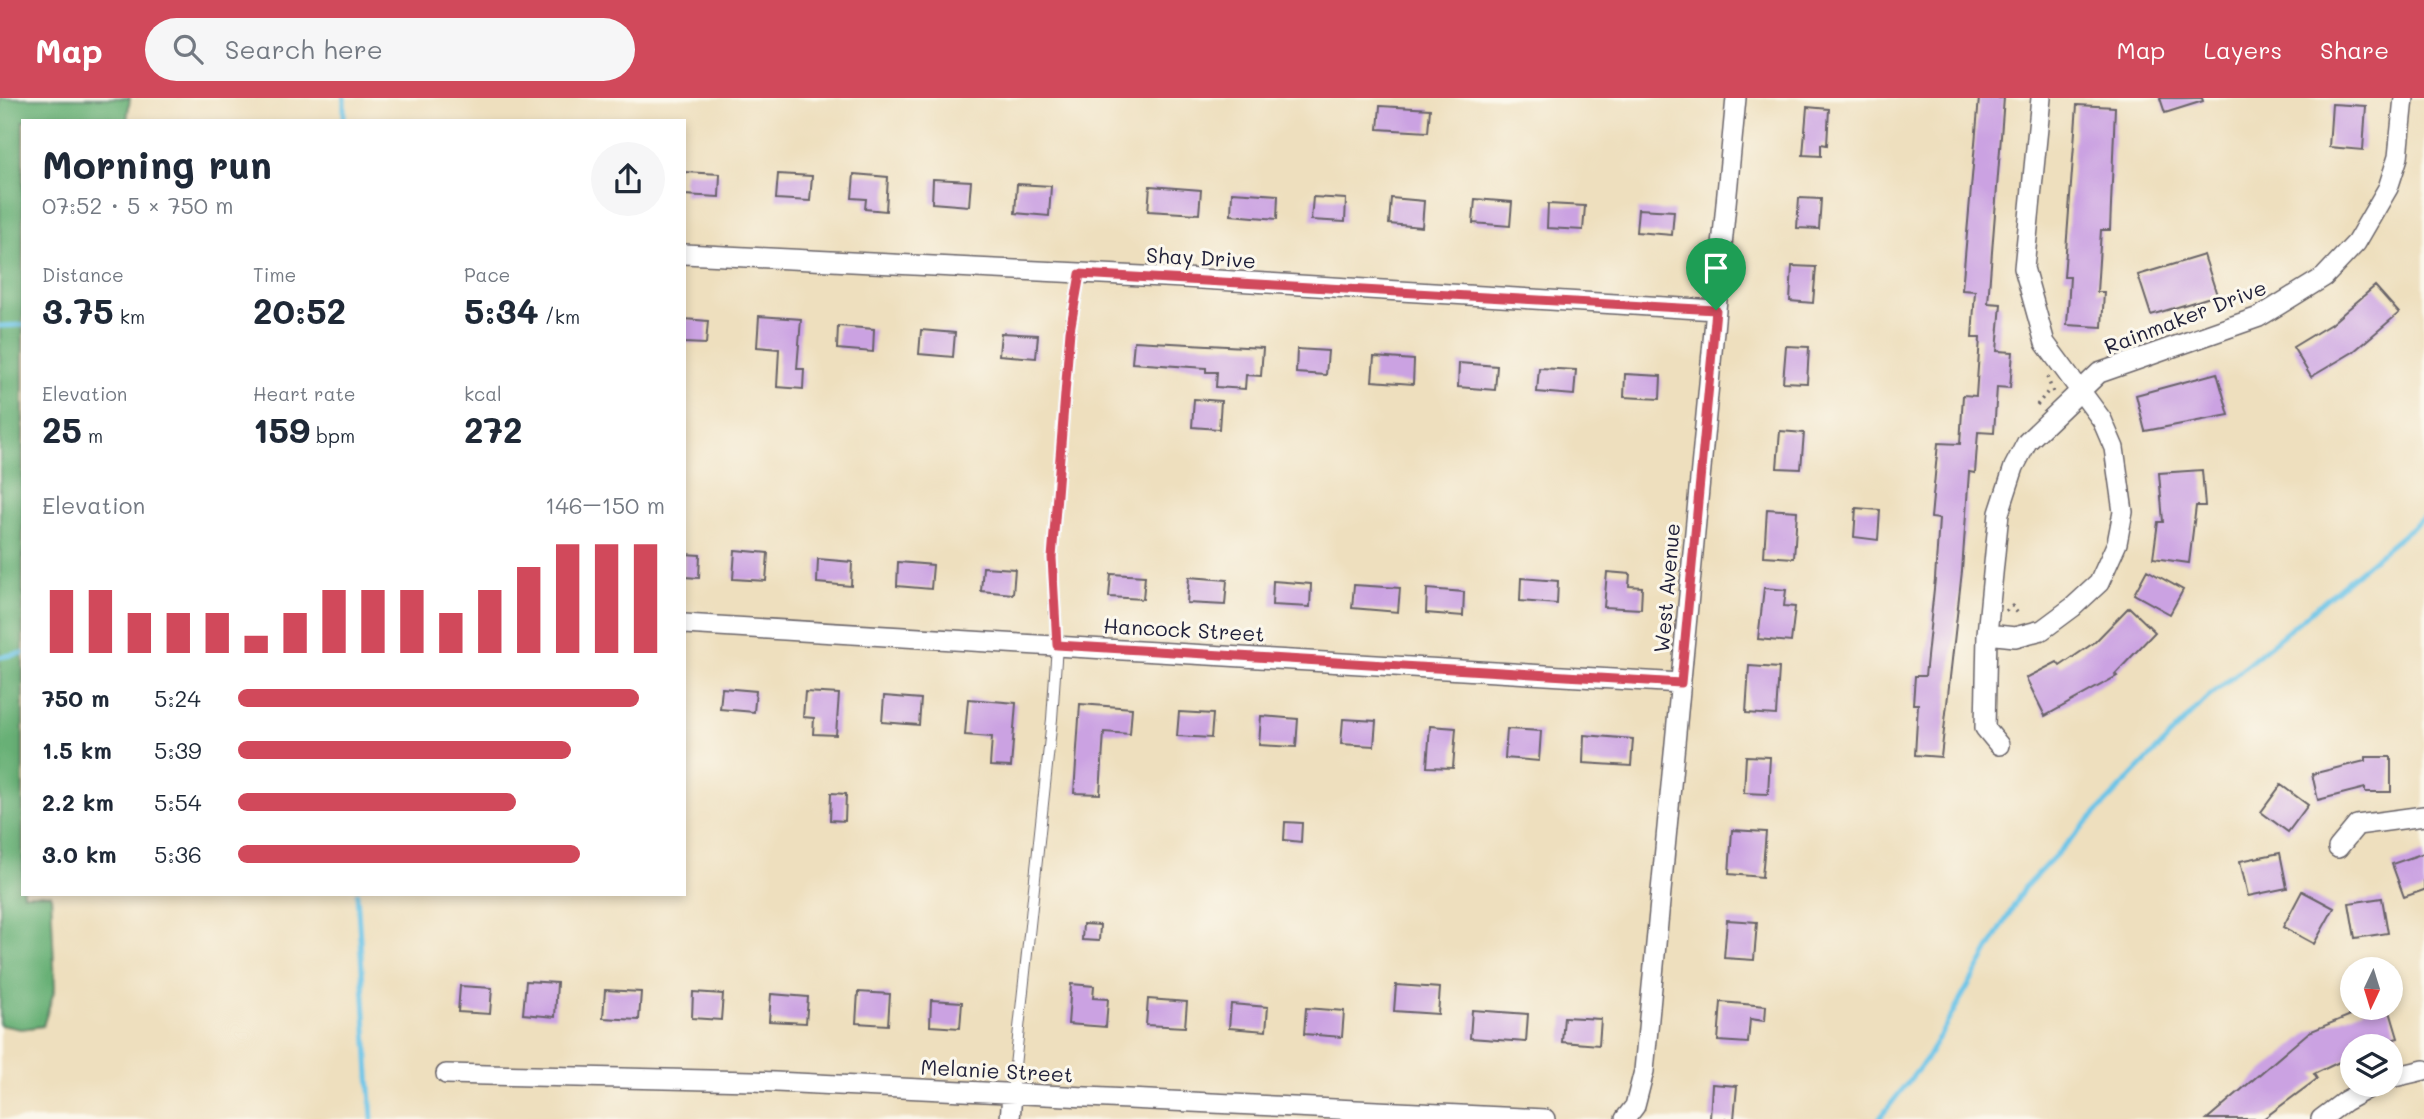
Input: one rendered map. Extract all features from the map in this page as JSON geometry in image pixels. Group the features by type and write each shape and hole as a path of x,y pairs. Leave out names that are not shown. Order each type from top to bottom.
{"street":[{"name":"West Avenue","path":"1625,1119 1635,1106 1644,1071 1736,98"},
{"path":"1987,630 2015,636 2042,630 2099,583 2117,543 2123,512 2114,448 2102,420 2045,343 2024,268 2041,98"},
{"name":"Rainmaker Drive","path":"1999,745 1985,728 1987,630 1998,513 2014,467 2027,442 2099,373 2259,317 2324,277 2356,243 2388,188 2398,157 2404,98"},
{"name":"Shay Drive","path":"686,254 1716,310"},
{"name":"Hancock Street","path":"686,624 1681,683"},
{"path":"2339,848 2357,825 2424,816"},
{"path":"2403,1075 2424,1070"},
{"name":"Melanie Street","path":"446,1074 739,1080 1341,1107 1545,1119"},
{"path":"1010,1119 1012,1094"},
{"path":"2321,1119 2352,1097"}],"lane":[{"path":"1012,1094 1057,645 1052,558 1070,331 1080,274"}],"path":[{"path":"2050,389 2064,405"},
{"path":"1987,630 2012,606 2025,619"}],"green space":[{"path":"0,98 130,98 127,119 21,119 21,896 51,896 55,988 43,1026 21,1029 0,1025"}],"building":[{"path":"1979,98 2004,98 1988,303 2001,304 1997,351 2013,352 2010,388 1997,387 1994,433 1978,432 1975,473 1969,472 1962,571 1941,757 1915,755 1918,704 1913,704 1915,676 1925,676 1935,579 1939,519 1931,518 1938,443 1960,444 1963,395 1976,396 1980,338 1972,338 1975,291 1962,290"},
{"path":"2160,98 2202,98 2203,101 2165,113"},
{"path":"2332,104 2366,106 2363,150 2329,147"},
{"path":"2077,105 2115,107 2110,230 2101,230 2097,292 2104,292 2102,327 2067,325 2070,277 2064,277"},
{"path":"1380,106 1430,109 1428,132 1378,129"},
{"path":"1807,107 1829,109 1827,145 1821,144 1821,156 1803,155"},
{"path":"686,172 720,174 719,197 686,195"},
{"path":"778,174 812,176 810,201 776,199"},
{"path":"854,174 888,177 886,211 865,209 866,199 852,198"},
{"path":"933,179 971,181 969,206 932,203"},
{"path":"1017,184 1051,186 1049,216 1015,213"},
{"path":"1150,186 1201,190 1199,214 1148,211"},
{"path":"1232,192 1278,195 1277,219 1231,215"},
{"path":"1313,197 1346,199 1345,222 1311,220"},
{"path":"1391,198 1424,201 1422,227 1389,224"},
{"path":"1799,198 1821,199 1819,229 1797,228"},
{"path":"1475,199 1512,202 1510,226 1473,223"},
{"path":"1548,204 1585,206 1583,230 1547,228"},
{"path":"1638,209 1674,211 1672,235 1636,232"},
{"path":"2204,255 2217,295 2151,315 2138,275"},
{"path":"1792,266 1816,267 1813,303 1790,301"},
{"path":"2375,286 2399,313 2353,352 2311,377 2293,347 2331,324"},
{"path":"759,316 801,319 797,369 804,369 803,389 777,387 779,349 757,347"},
{"path":"686,319 708,321 706,344 686,343"},
{"path":"838,326 874,329 873,352 837,349"},
{"path":"921,330 955,333 953,357 919,354"},
{"path":"1001,333 1038,335 1036,358 999,355"},
{"path":"1134,341 1263,348 1261,376 1246,375 1245,389 1216,387 1217,372 1206,372 1206,368 1132,363"},
{"path":"1786,346 1809,347 1807,383 1783,382"},
{"path":"1297,349 1328,351 1326,375 1296,373"},
{"path":"1374,357 1414,360 1413,384 1372,381"},
{"path":"1459,363 1497,366 1495,390 1458,387"},
{"path":"1539,368 1576,370 1574,395 1537,392"},
{"path":"2217,373 2229,415 2145,431 2136,395"},
{"path":"1625,374 1661,376 1660,399 1624,397"},
{"path":"1194,399 1221,401 1219,429 1192,427"},
{"path":"1780,431 1804,433 1801,469 1777,468"},
{"path":"2202,470 2205,506 2196,506 2189,563 2153,558 2158,522 2163,522 2159,473"},
{"path":"1856,508 1880,510 1878,540 1854,537"},
{"path":"1767,509 1797,511 1794,558 1764,556"},
{"path":"735,550 768,553 766,581 733,579"},
{"path":"686,554 700,555 699,578 686,577"},
{"path":"818,559 852,562 851,586 817,583"},
{"path":"898,562 933,565 931,589 897,586"},
{"path":"983,567 1015,569 1013,594 981,591"},
{"path":"2147,570 2183,590 2170,614 2134,594"},
{"path":"1607,572 1630,574 1629,586 1642,587 1641,609 1604,607"},
{"path":"1111,574 1145,576 1143,599 1109,597"},
{"path":"1189,577 1227,580 1225,605 1187,603"},
{"path":"1521,578 1558,581 1557,604 1520,601"},
{"path":"1273,581 1311,584 1310,607 1272,605"},
{"path":"1354,585 1400,588 1398,612 1352,608"},
{"path":"1764,588 1786,590 1784,606 1795,607 1791,642 1758,639"},
{"path":"1427,589 1464,592 1463,616 1426,613"},
{"path":"2129,607 2155,632 2115,674 2117,676 2045,716 2026,678 2057,662 2060,666 2095,642"},
{"path":"1749,666 1779,668 1776,715 1746,713"},
{"path":"722,688 756,691 754,712 720,709"},
{"path":"805,692 839,694 836,735 813,734 814,718 803,717"},
{"path":"884,696 921,699 919,725 882,722"},
{"path":"968,699 1016,703 1011,767 990,766 992,737 965,735"},
{"path":"1080,704 1132,708 1130,734 1104,732 1100,794 1074,793"},
{"path":"1179,712 1213,714 1211,738 1177,736"},
{"path":"1261,716 1298,719 1296,747 1259,745"},
{"path":"1343,719 1376,721 1374,746 1341,744"},
{"path":"1430,726 1456,728 1453,768 1427,767"},
{"path":"1507,729 1541,731 1539,761 1505,758"},
{"path":"1584,735 1633,739 1631,766 1583,763"},
{"path":"1746,756 1770,757 1768,794 1744,793"},
{"path":"2365,757 2391,757 2391,792 2365,792 2365,788 2318,800 2312,774 2365,761"},
{"path":"2281,785 2308,805 2288,832 2261,812"},
{"path":"831,793 846,794 845,821 830,820"},
{"path":"1285,822 1302,823 1301,842 1284,840"},
{"path":"1732,830 1766,832 1762,877 1729,874"},
{"path":"2280,853 2287,888 2248,896 2240,861"},
{"path":"2424,853 2424,890 2404,897 2392,864"},
{"path":"2302,891 2334,908 2314,944 2283,927"},
{"path":"2382,898 2388,933 2355,938 2349,903"},
{"path":"1727,920 1757,922 1754,960 1724,958"},
{"path":"1083,924 1100,925 1099,941 1082,940"},
{"path":"526,981 557,983 555,1017 523,1014"},
{"path":"1071,984 1094,986 1093,998 1108,999 1106,1027 1068,1024"},
{"path":"1396,985 1440,988 1438,1014 1394,1011"},
{"path":"460,986 492,988 490,1014 458,1012"},
{"path":"605,990 641,992 639,1020 603,1018"},
{"path":"693,992 723,994 721,1020 692,1018"},
{"path":"858,992 890,994 888,1025 856,1023"},
{"path":"771,994 808,997 806,1023 769,1021"},
{"path":"1148,999 1187,1002 1185,1027 1146,1025"},
{"path":"931,1000 962,1002 960,1028 930,1026"},
{"path":"1721,1002 1766,1006 1765,1021 1750,1019 1748,1043 1718,1041"},
{"path":"1231,1004 1268,1007 1266,1031 1229,1028"},
{"path":"1306,1008 1344,1011 1342,1037 1304,1034"},
{"path":"1472,1010 1528,1014 1526,1042 1470,1038"},
{"path":"1564,1017 1601,1019 1599,1045 1562,1042"},
{"path":"2340,1019 2393,1020 2397,1034 2340,1034 2340,1062 2314,1074 2317,1079 2263,1119 2207,1119 2309,1032"},
{"path":"1712,1084 1737,1086 1734,1119 1710,1119"}],"waterway":[{"path":"344,98 344,119"},
{"path":"0,326 21,325"},
{"path":"1879,1119 1927,1058 2024,888 2205,700 2424,517"},
{"path":"0,657 21,653"},
{"path":"357,896 372,1119"}],"route":[{"path":"1080,274 1716,310 1681,683 1057,645 1052,558 1070,331 1080,274"}]}
